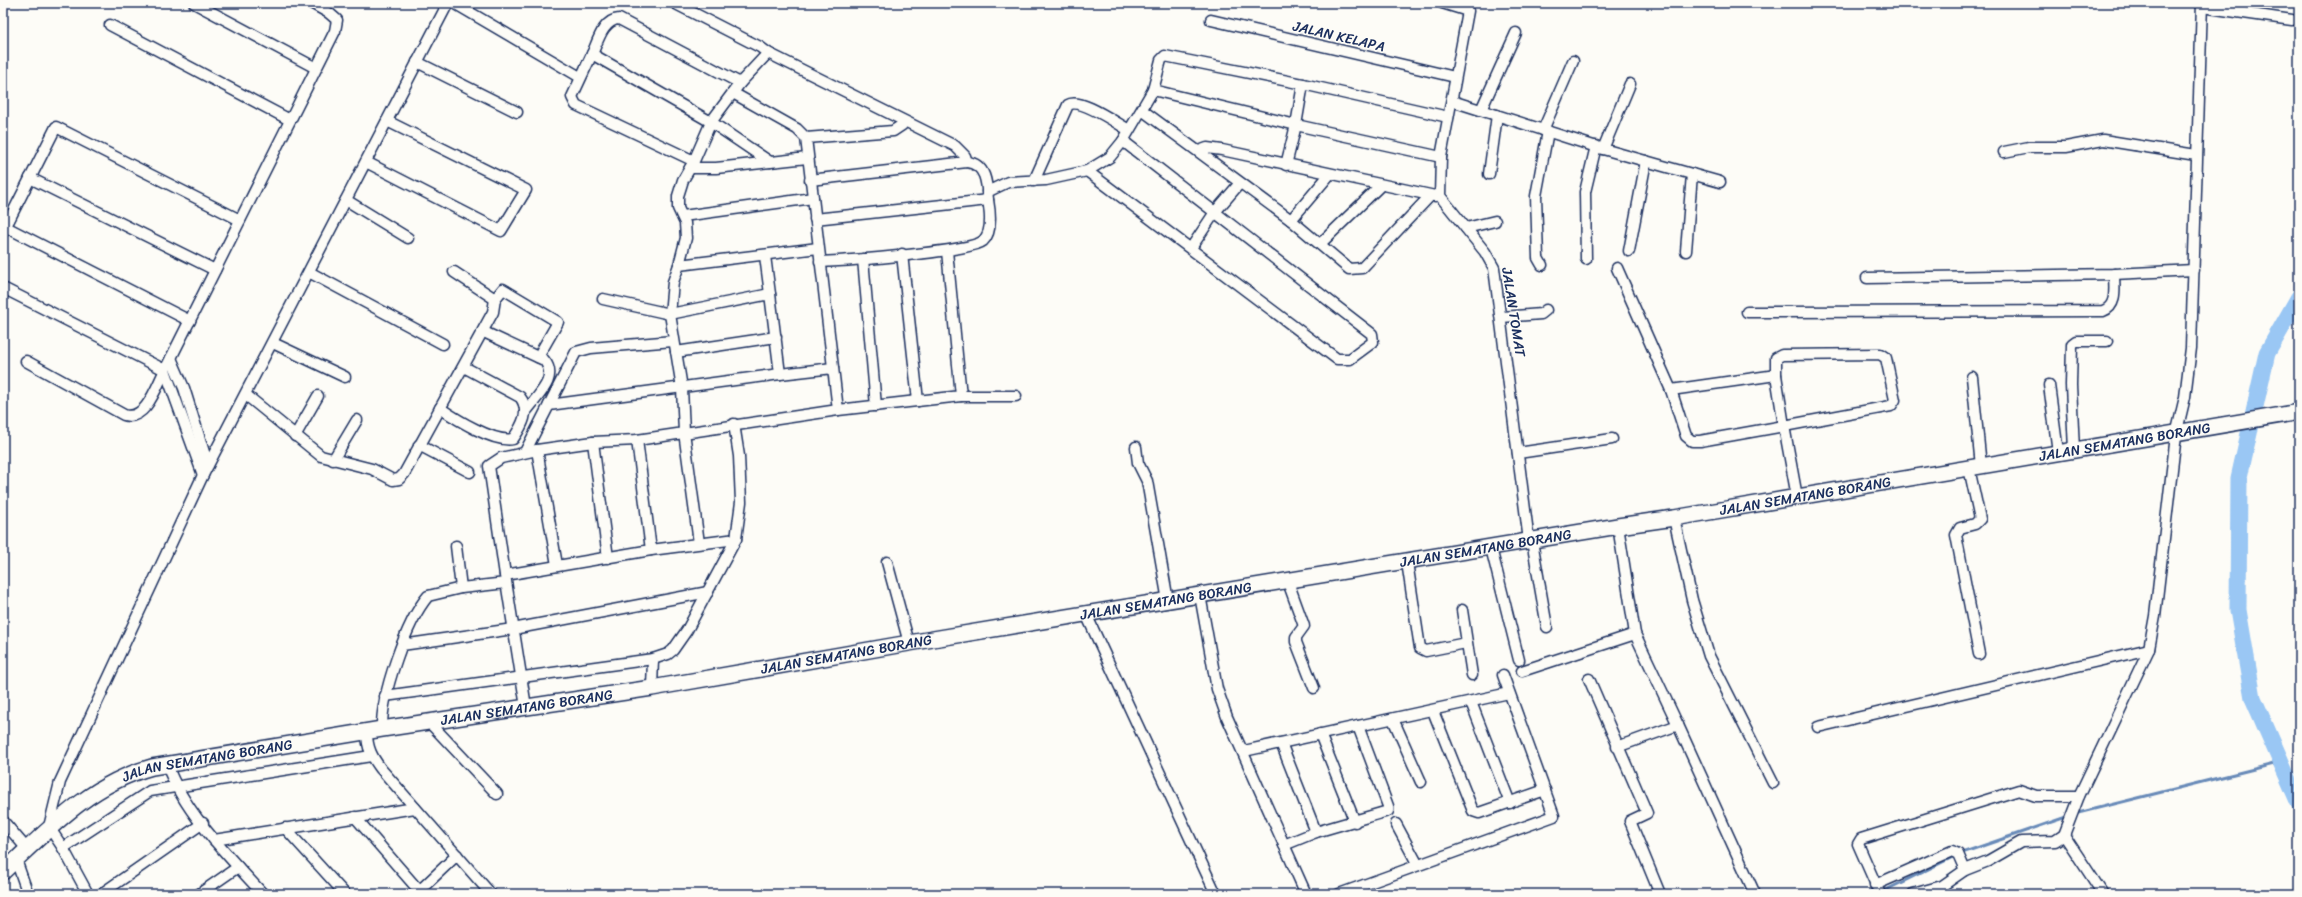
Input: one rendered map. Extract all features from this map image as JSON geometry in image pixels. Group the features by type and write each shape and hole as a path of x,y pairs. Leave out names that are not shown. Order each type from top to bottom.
{"street":[{"path":"194,3 316,68"},
{"path":"26,361 129,416 139,414 143,410 190,321 335,31 336,20 329,13 311,3"},
{"path":"88,894 63,848 49,827 60,782 203,475 273,343 448,3"},
{"path":"454,3 580,77"},
{"path":"674,3 760,47 768,53 955,146 965,156 966,162"},
{"path":"1142,110 1291,220 1349,269 1354,270 1362,268 1435,196 1455,77 1468,11 1442,3"},
{"path":"2079,796 2036,796 2019,790 1861,839 1858,844 1878,889 1950,851 1962,862 1988,861 2021,842 2055,841 2066,830 2079,796 2149,649 2155,616 2176,435 2185,397 2191,348 2202,5 2292,20"},
{"path":"740,82 619,19 612,19 607,23 580,77 572,97 576,105 692,164 716,168 807,158"},
{"name":"JALAN KELAPA","path":"1214,21 1455,77"},
{"path":"110,25 290,120"},
{"path":"1481,110 1516,33"},
{"path":"699,543 684,432 682,388 673,341 670,314 673,282 686,238 685,223 678,208 678,196 683,180 711,122 740,82 768,53"},
{"path":"592,54 711,122 770,162"},
{"path":"815,218 988,196 1008,182 1034,181 1087,171 1110,157 1123,141 1153,90 1161,60 1169,55 1448,118"},
{"path":"1542,266 1538,258 1536,196 1545,131 1573,61"},
{"path":"417,62 517,112"},
{"path":"1286,165 1296,126 1302,84"},
{"path":"1586,259 1585,192 1600,147 1630,84"},
{"path":"1153,90 1296,126 1441,157"},
{"path":"733,93 797,129 806,138 807,158 838,410"},
{"path":"1452,101 1545,131 1720,182"},
{"path":"1034,181 1068,105 1071,103 1082,104 1129,130"},
{"path":"1489,174 1497,115"},
{"path":"806,138 889,132 899,128 903,120"},
{"path":"366,162 501,231 526,190 387,121"},
{"path":"190,321 4,229 56,127 240,220"},
{"path":"2004,152 2028,147 2066,147 2110,140 2196,155"},
{"path":"1087,171 1337,359 1350,359 1373,342 1372,334 1123,141"},
{"path":"1199,151 1212,148 1435,196"},
{"path":"1629,251 1646,161"},
{"path":"810,180 966,162 977,165 981,169 988,196 989,232 983,241 978,244 947,251 820,262"},
{"path":"1291,220 1330,174"},
{"path":"1686,251 1692,174"},
{"path":"30,178 215,270"},
{"path":"1191,248 1215,212 1240,183"},
{"path":"1320,244 1381,184"},
{"name":"JALAN TOMAT","path":"1435,196 1466,228 1485,252 1494,268 1502,317 1530,541 1547,627"},
{"path":"683,216 813,198"},
{"path":"346,200 408,238"},
{"path":"1466,228 1495,221"},
{"path":"679,265 765,256 818,248"},
{"path":"947,251 961,396"},
{"path":"902,254 918,401"},
{"path":"765,256 780,374"},
{"path":"863,259 876,406"},
{"path":"1617,268 1671,390 1686,436 1692,441 1784,426 1892,406 1894,400 1886,358 1880,354 1782,355 1776,358 1776,374 1784,426 1797,497"},
{"path":"1867,278 2114,274 2194,270"},
{"path":"309,272 443,344"},
{"path":"454,272 495,299"},
{"path":"1747,312 2103,311 2111,307 2113,303 2114,274"},
{"path":"3,288 165,370 203,475"},
{"path":"246,395 321,456 372,469 392,480 399,479 404,474 484,332 493,312 495,299 503,289 558,322 538,357"},
{"path":"603,299 670,314 770,294"},
{"path":"1502,317 1541,314 1546,310"},
{"path":"440,408 471,427 501,440 513,439 520,429 527,410 549,380 549,366 544,360 484,332"},
{"path":"676,352 776,337"},
{"path":"2074,450 2071,385 2072,344 2076,342 2107,340"},
{"path":"525,452 576,352 581,350 673,341"},
{"path":"273,343 346,377"},
{"path":"171,358 184,388 208,465"},
{"path":"464,366 520,396 525,403 527,410"},
{"path":"549,405 834,368"},
{"path":"1671,390 1776,374"},
{"path":"1972,377 1975,467 1980,520 1975,524 1960,528 1956,535 1979,654"},
{"path":"2049,385 2058,452"},
{"path":"295,436 318,396"},
{"path":"526,702 513,629 489,466 501,458 525,452 592,442 637,440 734,424 838,410 961,396 1016,396"},
{"name":"JALAN SEMATANG BORANG","path":"3,872 49,827 85,798 108,783 135,772 168,764 367,733 382,726 429,722 526,702 1086,614 1166,591 1200,595 1288,582 2058,452 2176,435 2210,427 2299,412"},
{"path":"334,460 357,420"},
{"path":"385,696 523,680 653,661 668,654 673,650 708,592 736,539 741,502 739,456 734,424"},
{"path":"1518,453 1612,438"},
{"path":"637,440 651,550"},
{"path":"592,442 608,558"},
{"path":"420,445 470,472"},
{"path":"1136,447 1138,463 1147,481 1166,591"},
{"path":"537,450 557,565"},
{"path":"1674,518 1692,600 1709,656 1773,783"},
{"path":"1618,526 1635,634 1755,894"},
{"path":"382,726 385,696 402,645 428,596 506,579 557,565 699,543 736,539"},
{"path":"456,546 461,588"},
{"path":"1491,548 1519,660"},
{"path":"887,562 909,643"},
{"path":"1407,562 1420,648 1426,651 1466,643"},
{"path":"1288,582 1304,626 1296,637 1296,642 1314,688"},
{"path":"402,645 513,629 708,592"},
{"path":"1200,595 1217,689 1227,717 1244,751 1306,894"},
{"path":"1462,610 1472,675"},
{"path":"1086,614 1216,894"},
{"path":"1522,671 1635,634"},
{"path":"1818,727 2149,649"},
{"path":"652,683 653,661"},
{"path":"1339,894 1554,816 1503,676"},
{"path":"1589,680 1647,813 1630,821 1660,894"},
{"path":"1244,751 1433,711 1509,693"},
{"path":"1471,702 1510,802"},
{"path":"1433,711 1473,811 1479,813 1545,790"},
{"path":"1393,719 1422,782"},
{"path":"429,722 497,794"},
{"path":"1617,747 1678,725"},
{"path":"1284,845 1316,832 1355,822 1388,809 1358,726"},
{"path":"367,733 367,742 371,756 491,894"},
{"path":"1320,734 1355,822"},
{"path":"1281,743 1316,832"},
{"path":"63,848 150,791 371,756"},
{"path":"168,764 176,786 214,840 263,894"},
{"path":"214,840 415,808"},
{"path":"355,817 419,893 457,855"},
{"path":"3,821 27,848"},
{"path":"101,894 203,824"},
{"path":"1396,824 1418,865"},
{"path":"285,828 345,894"},
{"path":"2066,830 2103,894"},
{"path":"16,860 28,894"},
{"path":"1913,894 1944,890 1962,862"},
{"path":"199,894 238,867"}],"waterway":[{"path":"2299,297 2267,353 2239,478 2238,610 2253,698 2299,803"},
{"path":"2074,814 2282,762"},
{"path":"1882,892 1959,854 2069,816"}]}
